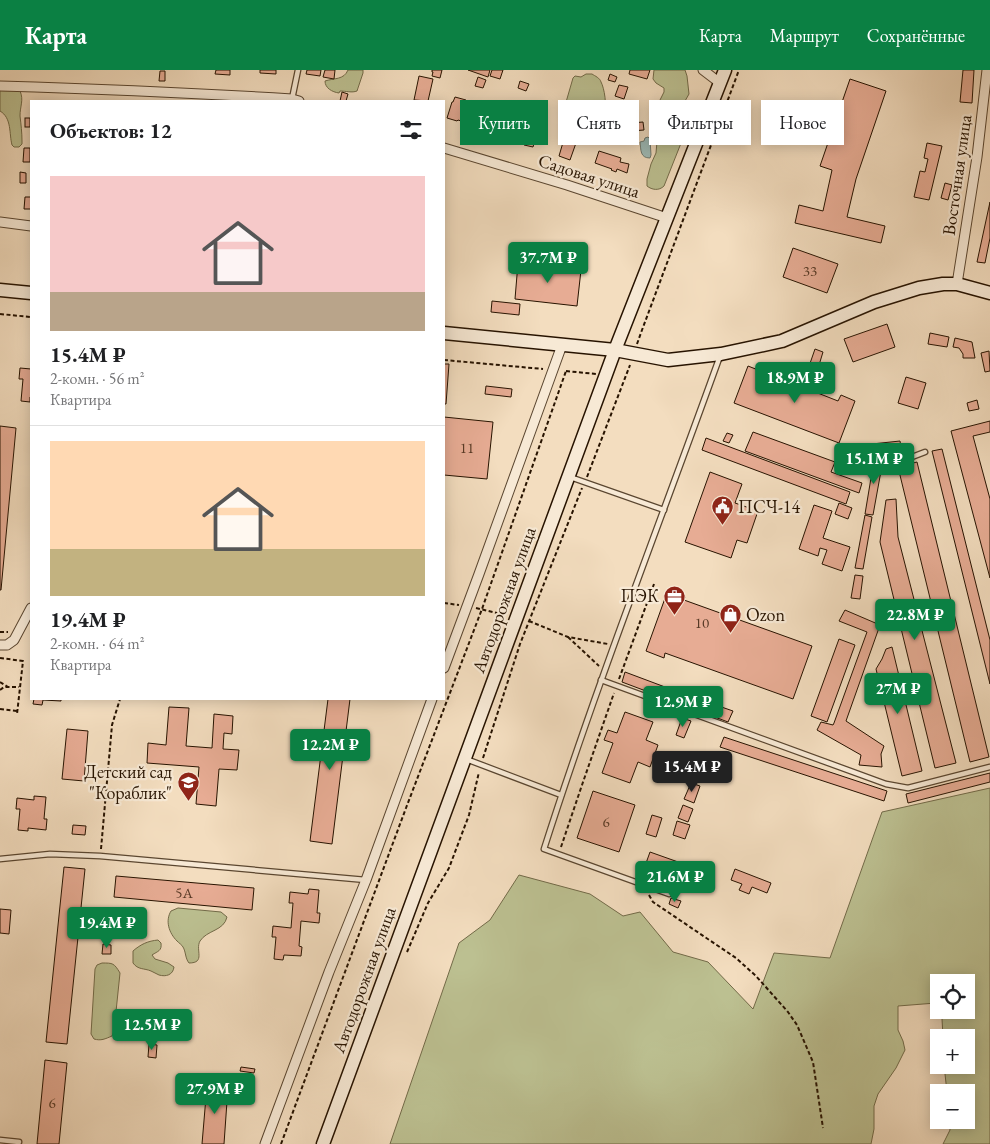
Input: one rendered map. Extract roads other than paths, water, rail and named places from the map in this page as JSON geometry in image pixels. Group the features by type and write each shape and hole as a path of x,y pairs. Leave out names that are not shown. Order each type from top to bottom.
{"main road":[{"name":"Автодорожная улица","path":"323,1144 615,350 725,70"},
{"path":"445,333 615,350 668,360 721,354 782,341 874,302 919,288 957,284 990,292"},
{"path":"0,290 30,293"}],"street":[{"path":"703,70 720,83"},
{"name":"Восточная улица","path":"957,284 977,157 987,70"},
{"path":"0,86 124,90 296,100"},
{"name":"Садовая улица","path":"445,148 567,185 667,218"},
{"path":"0,222 30,226"},
{"name":"Автодорожная улица","path":"445,665 562,345"},
{"path":"0,645 14,640 30,610"},
{"name":"Автодорожная улица","path":"265,1144 328,972 366,880 432,700"}],"lane":[{"path":"296,100 298,70"},
{"path":"669,894 544,849 604,671 721,354"},
{"path":"891,465 925,452"},
{"path":"568,476 664,510"},
{"path":"601,680 886,784 908,788 990,766"},
{"path":"464,758 561,795"},
{"path":"0,859 50,854 100,856 366,880"},
{"path":"0,1140 19,1142"}],"water":[{"path":"645,138 649,138 650,158 644,157 641,151 640,142 644,141"}],"place":[{"name":"ПСЧ-14","path":"722,526"},
{"name":"ПЭК","path":"675,615"},
{"name":"Ozon","path":"730,634"},
{"name":"Детский сад \"Кораблик\"","path":"188,801"}]}
